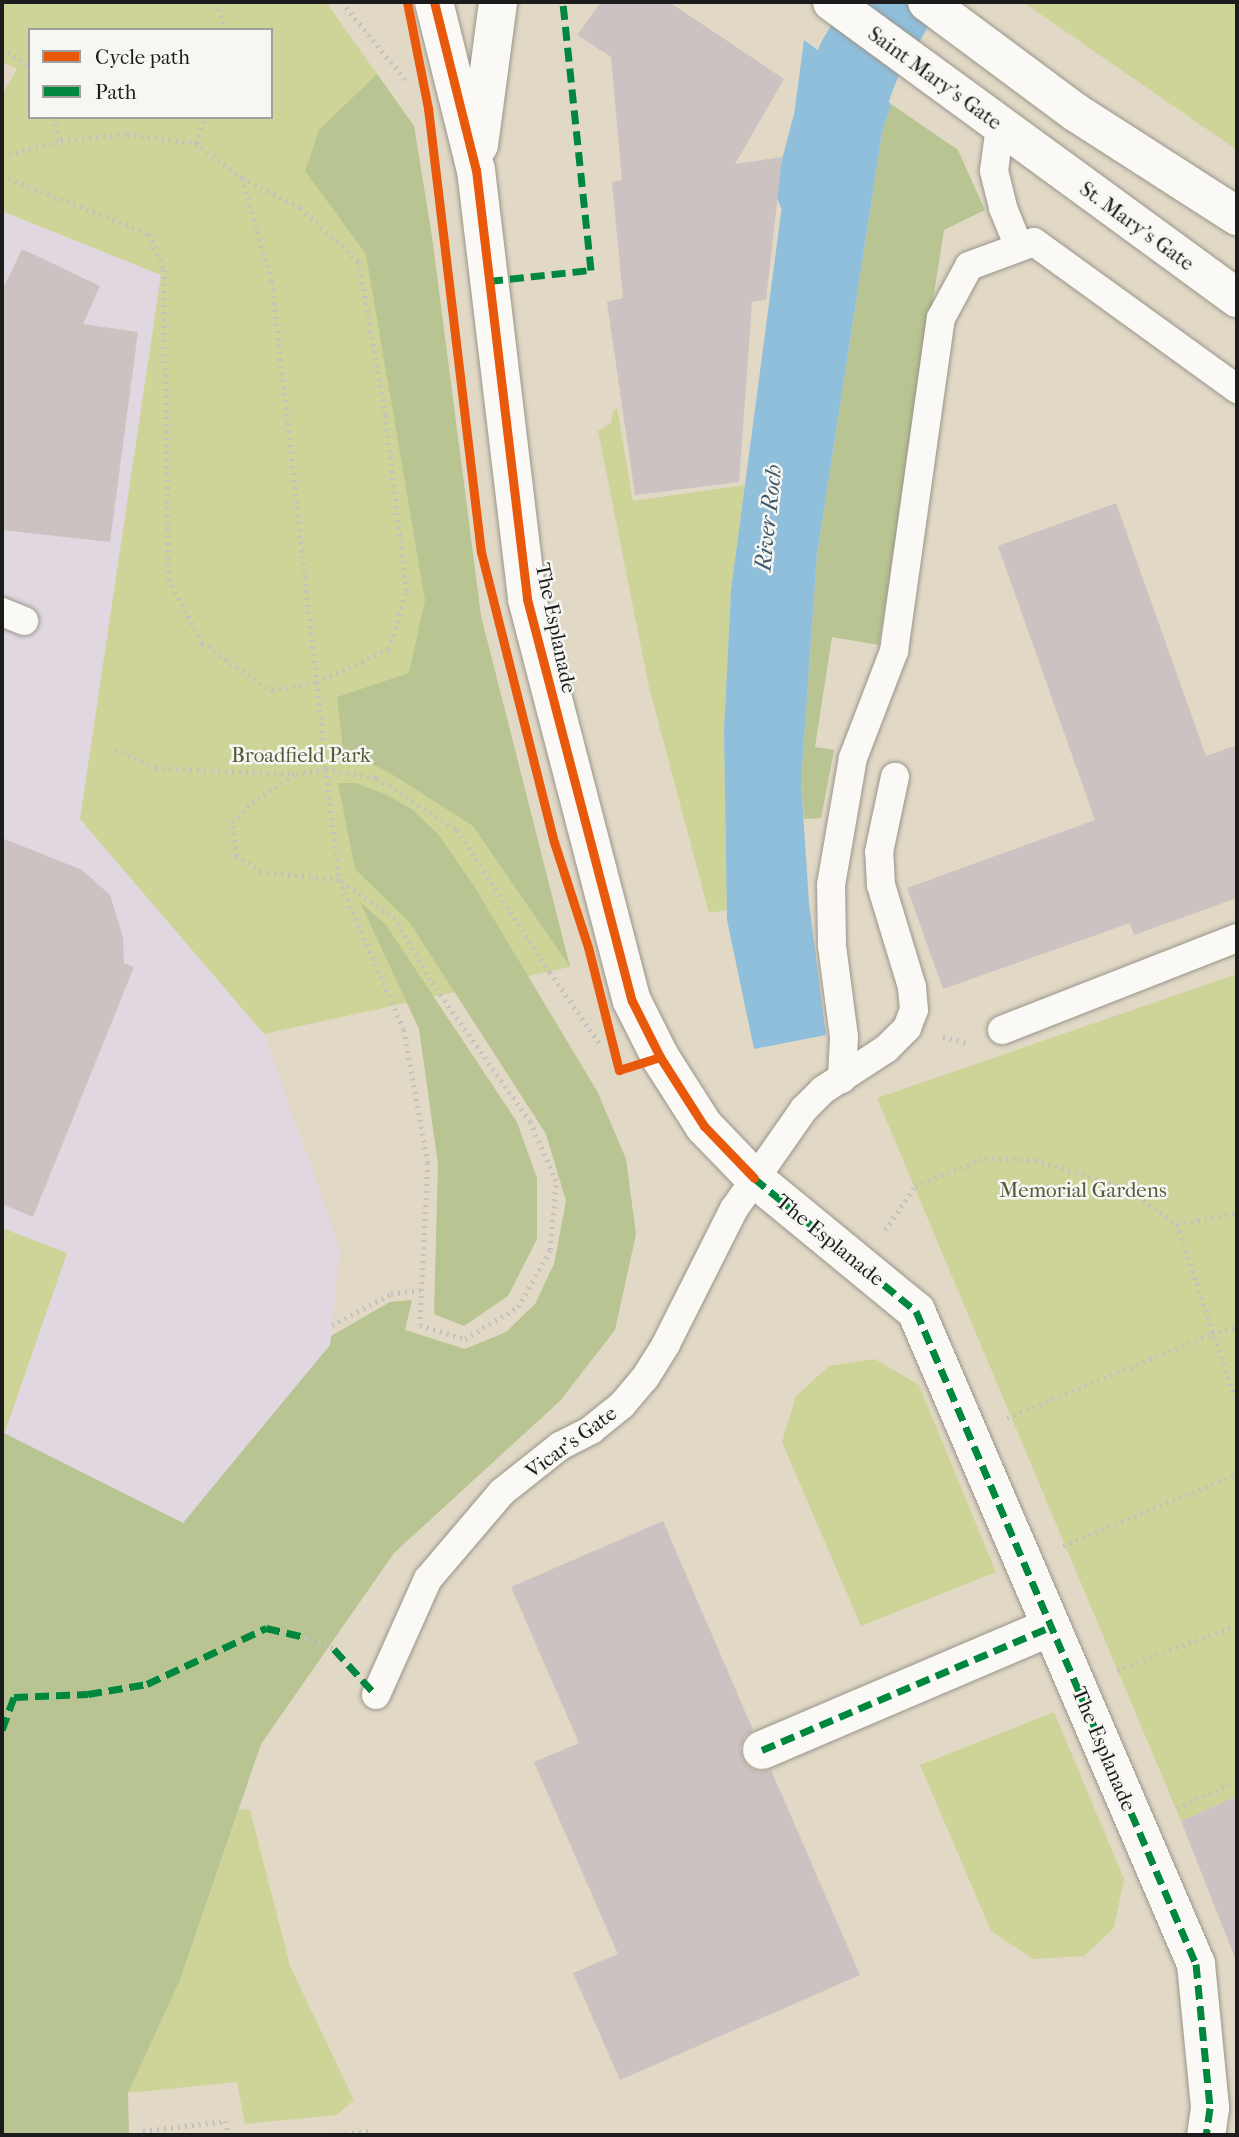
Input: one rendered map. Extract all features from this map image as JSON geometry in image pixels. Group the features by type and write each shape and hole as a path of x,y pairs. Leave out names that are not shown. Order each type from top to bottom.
{"main road":[{"name":"The Esplanade","path":"434,2 476,170 527,599 632,1001 660,1057 705,1126 754,1178 916,1311 1196,1964 1210,2108 1206,2135"},
{"name":"The Esplanade","path":"476,170 478,2"},
{"name":"The Esplanade","path":"476,170 498,2"},
{"name":"Saint Mary's Gate","path":"832,2 1037,153"},
{"path":"927,2 1075,112 1237,216"},
{"name":"St. Mary's Gate","path":"1037,153 1237,298"},
{"path":"762,1750 1051,1627"}],"lane":[{"path":"1000,126 993,171 1003,208 1019,247"},
{"path":"842,1079 845,1037 832,946 831,885 853,758 894,651 941,318 969,266 1034,242 1237,389"},
{"path":"895,777 879,852 881,885 912,987 914,1010 907,1028"},
{"path":"1002,1030 1237,938"},
{"name":"Vicar's Gate","path":"376,1695 428,1579 502,1492 560,1446 591,1430 622,1405 645,1378 666,1344 734,1209 804,1110 823,1090 886,1049 907,1028"}],"path":[{"path":"216,2 225,28"},
{"path":"342,2 411,87"},
{"path":"2,49 28,65"},
{"path":"54,119 61,141"},
{"path":"196,142 204,119"},
{"path":"2,156 61,141 127,134 196,142 242,178 300,208 358,262 385,415 405,591 389,649 317,682 272,691 202,643 169,579 164,270 149,234 2,176"},
{"path":"242,178 272,282 339,880 404,1030 428,1163 420,1325 465,1339 518,1307 550,1250 556,1181 530,1122 430,980 395,919 339,880 261,872 236,856 232,822 252,803 296,775"},
{"path":"116,749 155,768 296,775 327,769 377,778 457,830 550,972 604,1048"},
{"path":"907,1028 968,1043 1002,1030"},
{"path":"861,1265 915,1186 985,1158 1035,1160 1126,1188 1177,1224 1237,1403"},
{"path":"1177,1224 1237,1213"},
{"path":"332,1325 391,1294 421,1290"},
{"path":"970,1434 1212,1334 1237,1327"},
{"path":"1024,1564 1237,1474"},
{"path":"1077,1686 1237,1625"},
{"path":"305,1637 334,1649"},
{"path":"1137,1826 1237,1781"},
{"path":"144,2135 143,2131 226,2121 228,2135"},
{"path":"331,2135 370,2131"}],"shaded area":[{"path":"2,212 161,274 80,819 264,1034 340,1248 330,1345 183,1523 2,1432"}],"green space":[{"name":"Broadfield Park","path":"2,2 326,2 414,126 432,237 481,616 570,967 264,1034 80,819 161,275 2,211 2,95 17,69 2,62"},
{"path":"1023,2 1237,2 1237,150"},
{"path":"377,74 414,126 432,237 481,616 570,967 473,826 390,773 343,750 337,697 409,673 425,600 366,254 305,171 319,130"},
{"path":"891,104 958,150 985,210 944,230 879,645 832,637 815,747 834,750 821,818 804,819 801,781 817,555 882,133"},
{"path":"617,408 633,501 745,485 731,590 724,730 727,910 709,913 649,687 598,431 611,423 613,410"},
{"path":"338,783 356,783 385,794 413,810 438,834 474,886 597,1091 626,1159 636,1234 615,1330 560,1401 394,1553 261,1744 180,1980 128,2093 129,2135 2,2135 2,1432 183,1523 330,1345 331,1336 390,1302 412,1300 405,1330 465,1349 506,1332 535,1304 554,1264 566,1201 546,1134 410,923 355,869"},
{"path":"360,902 386,925 517,1122 537,1178 537,1239 508,1296 464,1326 434,1314 438,1164 419,1029"},
{"name":"Memorial Gardens","path":"1237,974 1237,1796 1181,1821 877,1098"},
{"path":"2,1228 67,1253 5,1432 2,1432"},
{"path":"875,1359 919,1385 996,1572 861,1626 782,1442 796,1396 829,1366"},
{"path":"1054,1712 1124,1879 1114,1928 1084,1956 1033,1959 991,1931 920,1765"},
{"path":"239,1809 250,1810 290,1966 354,2100 337,2115 245,2124 237,2082 128,2093 180,1980"}],"water":[{"path":"804,40 891,104 882,133 817,555 801,781 809,903 826,1035 754,1049 727,920 724,730 731,590"}],"building":[{"path":"601,2 669,2 784,79 735,164 782,157 766,300 752,302 739,482 635,495 607,302 623,298 612,182 622,180 611,57 577,35"},
{"path":"22,249 100,286 83,324 138,332 110,542 2,530 2,291"},
{"path":"1116,503 1206,756 1237,745 1237,898 1134,935 1130,923 943,989 907,888 1095,820 998,546"},
{"path":"2,838 82,870 110,895 123,937 124,963 134,967 33,1217 2,1204"},
{"path":"663,1521 753,1730 744,1737 740,1748 742,1758 749,1768 760,1772 771,1770 860,1975 620,2080 573,1973 618,1954 534,1762 579,1743 511,1587"},
{"path":"1237,1796 1237,1957 1235,1958 1181,1821"}],"waterway":[{"name":"River Roch","path":"818,188 833,131 859,61 894,2"}],"marked path":[{"path":"489,281 591,270 563,2"},
{"path":"754,1178 916,1311 1196,1964 1210,2108 1206,2135"},
{"path":"762,1750 1051,1627"},
{"path":"2,1730 14,1697 88,1694 147,1684 266,1628 305,1637"},
{"path":"334,1649 376,1695"}],"cycle path":[{"path":"407,2 428,108 481,552 554,842 588,947 619,1070 660,1057"},
{"path":"434,2 476,170 527,599 632,1001 660,1057 704,1126 754,1178"}]}
